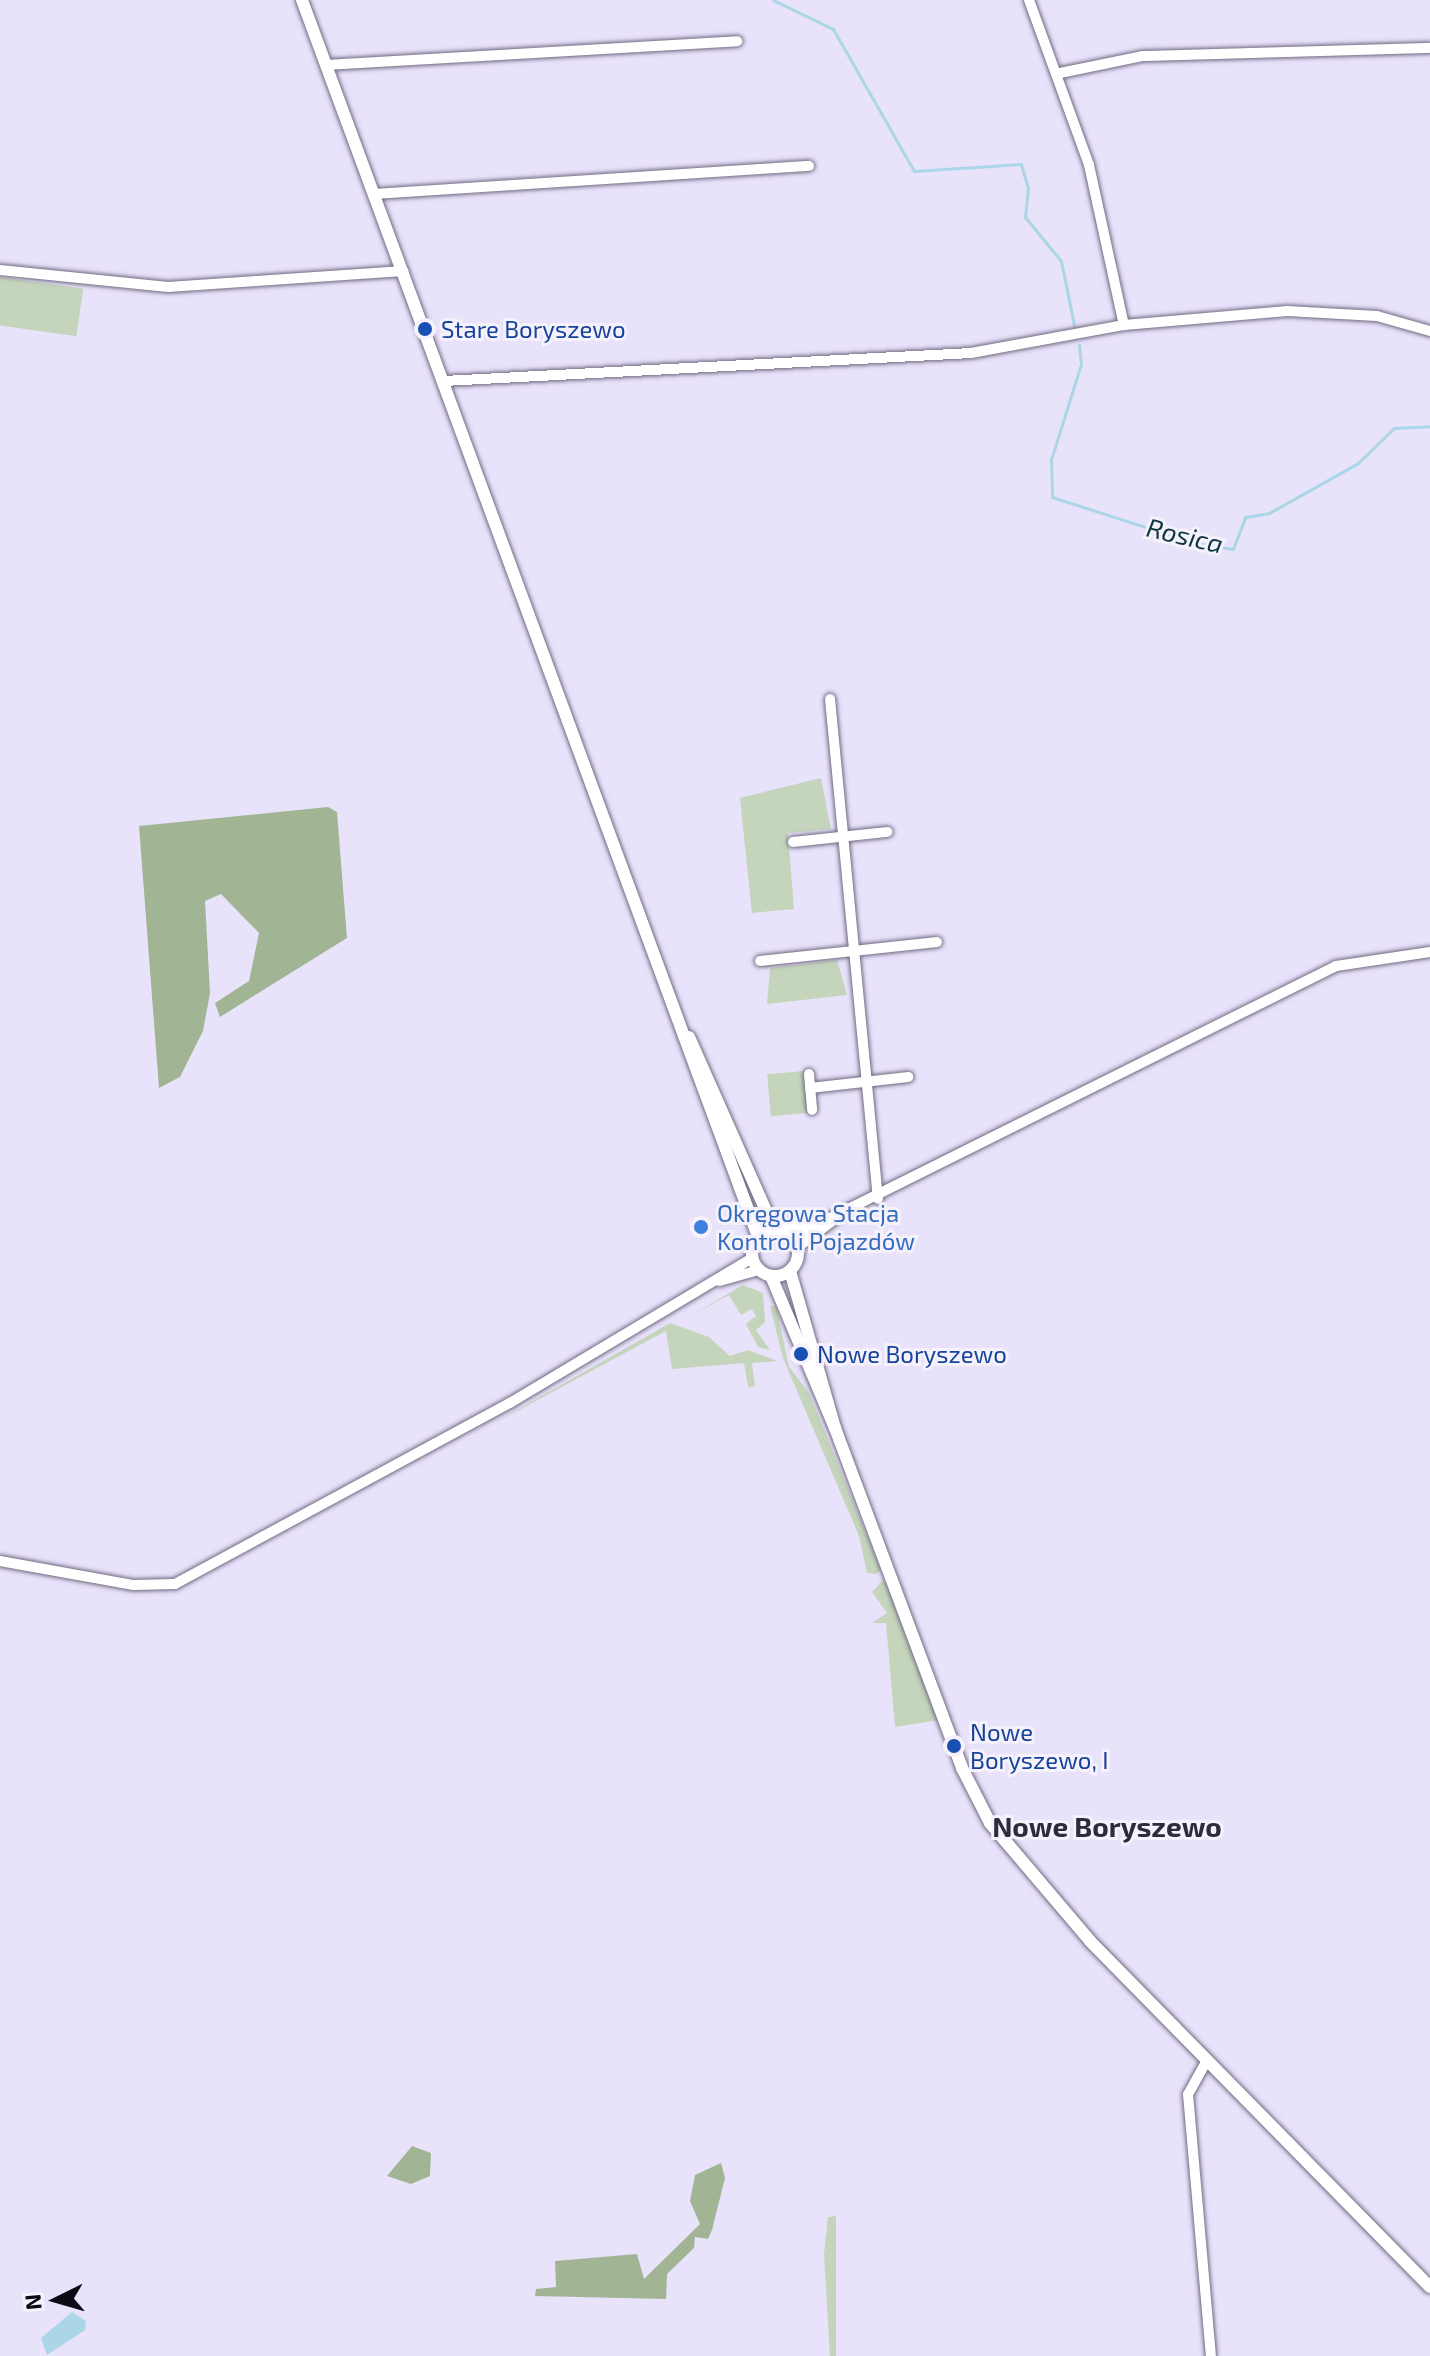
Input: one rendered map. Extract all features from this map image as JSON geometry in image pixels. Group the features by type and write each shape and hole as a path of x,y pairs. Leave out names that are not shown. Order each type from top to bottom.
{"main road":[{"path":"302,0 689,1037 758,1237 752,1258 765,1273 835,1428 983,1811 1014,1856 1206,2062 1430,2287"},
{"path":"689,1037 766,1214 774,1229 795,1242 790,1271 835,1428"},
{"path":"758,1237 774,1229"},
{"path":"765,1273 790,1271"}],"street":[{"path":"1029,0 1060,73 1109,239 1124,325"},
{"path":"326,65 737,41"},
{"path":"1060,73 1143,56 1430,48"},
{"path":"375,194 809,166"},
{"path":"0,270 83,281 168,287 403,271"},
{"path":"444,381 971,353 1124,325 1314,311 1377,316 1430,331"},
{"path":"830,699 863,1082 878,1199"},
{"path":"793,842 887,832"},
{"path":"760,961 937,942"},
{"path":"795,1242 832,1218 878,1199 1336,966 1430,952"},
{"path":"809,1074 812,1110"},
{"path":"810,1088 908,1077"},
{"path":"766,1214 792,1226 832,1218"},
{"path":"0,1561 134,1585 175,1584 265,1541 719,1281 752,1258"},
{"path":"719,1281 765,1273"},
{"path":"1206,2062 1188,2094 1211,2356"}],"green space":[{"path":"0,277 83,289 77,336 0,325"},
{"path":"821,778 831,829 788,833 794,909 752,913 740,798"},
{"path":"328,807 337,812 347,938 220,1017 215,1003 249,981 259,933 221,894 205,901 210,993 203,1031 180,1077 159,1088 139,826"},
{"path":"837,960 847,995 767,1004 770,968"},
{"path":"805,1071 809,1113 771,1116 767,1074"},
{"path":"743,1285 763,1293 765,1322 756,1330 770,1350 758,1347 746,1324 756,1316 752,1309 741,1315 729,1295 689,1317"},
{"path":"770,1306 776,1306 789,1367 809,1393 881,1570 876,1574 867,1573 859,1536 783,1358"},
{"path":"670,1323 709,1337 730,1356 748,1350 777,1361 752,1363 755,1386 748,1387 744,1363 672,1369 666,1331 491,1425"},
{"path":"883,1580 888,1585 939,1720 895,1727 886,1623 872,1623 887,1613 872,1592"},
{"path":"412,2146 431,2153 430,2176 411,2184 387,2176"},
{"path":"721,2163 725,2178 712,2230 708,2239 695,2237 694,2248 667,2274 666,2299 535,2296 536,2289 556,2287 555,2261 637,2254 644,2279 700,2224 690,2201 695,2175"},
{"path":"836,2216 836,2356 830,2356 824,2254 828,2217"}],"water":[{"path":"72,2312 86,2321 85,2330 47,2355 41,2338"}],"waterway":[{"name":"Rosica","path":"773,0 833,29 914,171 1021,164 1028,188 1025,217 1061,261 1075,330"},
{"name":"Rosica","path":"1079,345 1081,364 1051,460 1052,497 1195,543 1233,549 1245,517 1269,513 1358,463 1394,428 1430,426"}],"place":[{"name":"Stare Boryszewo","path":"425,329"},
{"name":"Okręgowa Stacja Kontroli Pojazdów","path":"701,1227"},
{"name":"Nowe Boryszewo","path":"801,1354"},
{"name":"Nowe Boryszewo, I","path":"954,1746"}],"district":[{"name":"Nowe Boryszewo","path":"1107,1826"}]}
